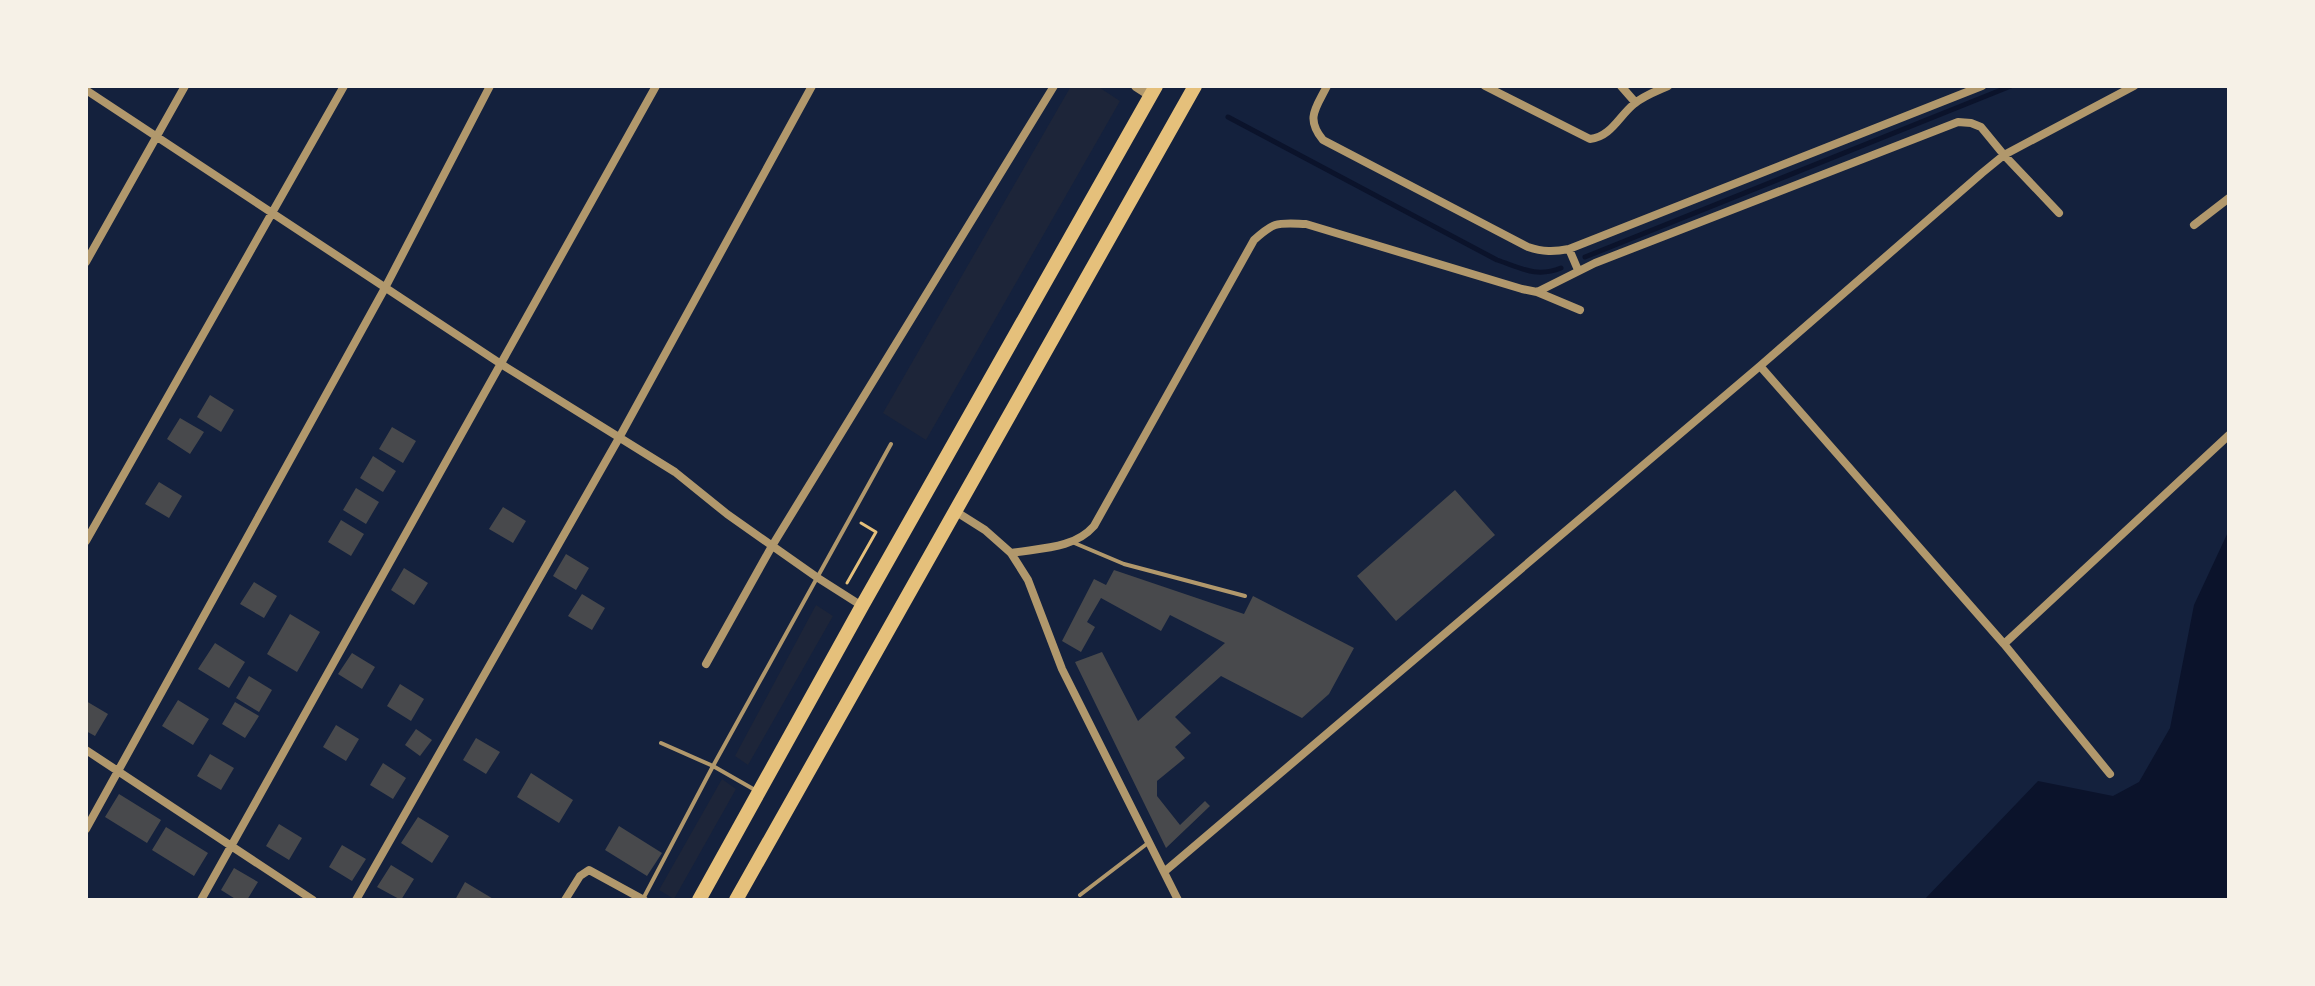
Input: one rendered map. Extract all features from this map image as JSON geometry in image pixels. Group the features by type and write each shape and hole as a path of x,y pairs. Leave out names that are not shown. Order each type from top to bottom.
{"highway":[{"path":"736,900 1195,86"},
{"path":"699,900 1153,90"}],"street":[{"path":"86,262 185,86"},
{"path":"86,541 344,86"},
{"path":"86,829 385,288 490,86"},
{"path":"201,900 656,86"},
{"path":"356,900 619,438 812,86"},
{"path":"706,664 772,546 1054,86"},
{"path":"1136,86 1153,90"},
{"path":"1327,86 1312,116 1314,128 1323,140 1528,247 1542,251 1569,249 1982,86"},
{"path":"1485,86 1590,139 1609,131 1635,102 1668,86"},
{"path":"1621,86 1635,102"},
{"path":"1164,872 2004,155 2134,86"},
{"path":"86,90 501,364 675,472 772,546 862,606"},
{"path":"1537,292 1578,270 1958,122 1981,127 2059,213"},
{"path":"2194,225 2229,198"},
{"path":"1011,553 1072,542 1085,537 1094,526 1254,240 1270,225 1306,224 1537,292 1580,310"},
{"path":"1569,249 1578,270"},
{"path":"1760,366 2004,644 2110,774"},
{"path":"2004,644 2229,435"},
{"path":"954,511 985,530 1011,553 1028,580 1062,669 1178,900"},
{"path":"86,750 313,900"},
{"path":"565,900 580,876 589,870 643,900"}],"lane":[{"path":"643,900 713,766 891,444"},
{"path":"1072,542 1124,564 1245,596"},
{"path":"661,743 713,766 758,792"},
{"path":"1080,895 1148,843"}],"path":[{"path":"841,593 876,532 851,517"}],"shaded area":[{"path":"1071,86 1097,86 1120,101 926,440 883,413"},
{"path":"2229,530 2229,900 1924,900 2038,781 2113,796 2139,782 2170,728 2194,605"},
{"path":"816,605 833,616 748,765 735,756"},
{"path":"722,779 736,789 674,899 659,890"}],"building":[{"path":"210,395 234,410 221,432 197,417"},
{"path":"180,418 204,432 190,454 167,439"},
{"path":"392,427 416,441 403,463 379,449"},
{"path":"373,456 396,471 383,492 360,478"},
{"path":"159,482 182,496 169,518 145,504"},
{"path":"356,488 379,502 366,524 343,510"},
{"path":"1455,490 1495,535 1396,621 1357,576"},
{"path":"503,507 526,521 513,543 489,529"},
{"path":"341,520 364,534 351,556 328,542"},
{"path":"566,554 589,568 576,590 553,576"},
{"path":"404,568 428,583 414,605 391,590"},
{"path":"1114,570 1244,614 1253,596 1354,648 1329,694 1302,718 1221,676 1175,717 1191,733 1175,747 1185,758 1157,781 1157,796 1180,825 1205,801 1210,806 1166,848 1075,662 1102,652 1138,721 1225,643 1170,615 1161,631 1101,598 1087,622 1095,627 1081,652 1062,641 1094,579 1106,585"},
{"path":"254,582 277,596 264,618 240,604"},
{"path":"582,594 605,608 592,630 568,616"},
{"path":"290,614 320,632 297,672 267,654"},
{"path":"215,643 245,662 229,688 198,669"},
{"path":"352,653 375,667 362,689 338,674"},
{"path":"249,676 272,690 259,712 236,698"},
{"path":"400,684 424,699 411,721 387,706"},
{"path":"178,700 209,719 193,745 162,726"},
{"path":"86,701 108,714 95,736 86,731"},
{"path":"235,702 259,716 245,738 222,724"},
{"path":"336,725 359,739 346,761 323,747"},
{"path":"416,729 432,740 420,756 405,745"},
{"path":"476,738 500,752 486,774 463,760"},
{"path":"210,754 234,768 221,790 197,776"},
{"path":"383,763 406,778 393,799 370,785"},
{"path":"531,773 573,800 559,823 517,797"},
{"path":"119,794 161,820 147,843 105,817"},
{"path":"418,817 449,836 432,863 401,843"},
{"path":"279,824 302,838 289,860 266,846"},
{"path":"619,826 662,853 647,876 605,850"},
{"path":"166,827 208,853 194,876 152,850"},
{"path":"342,845 366,859 352,881 329,867"},
{"path":"391,865 414,879 401,900 377,887"},
{"path":"234,868 258,882 247,900 237,900 221,890"},
{"path":"465,882 495,900 455,900"}],"waterway":[{"path":"1585,257 2011,86"},
{"path":"1228,117 1497,260 1536,272 1561,268"}]}
